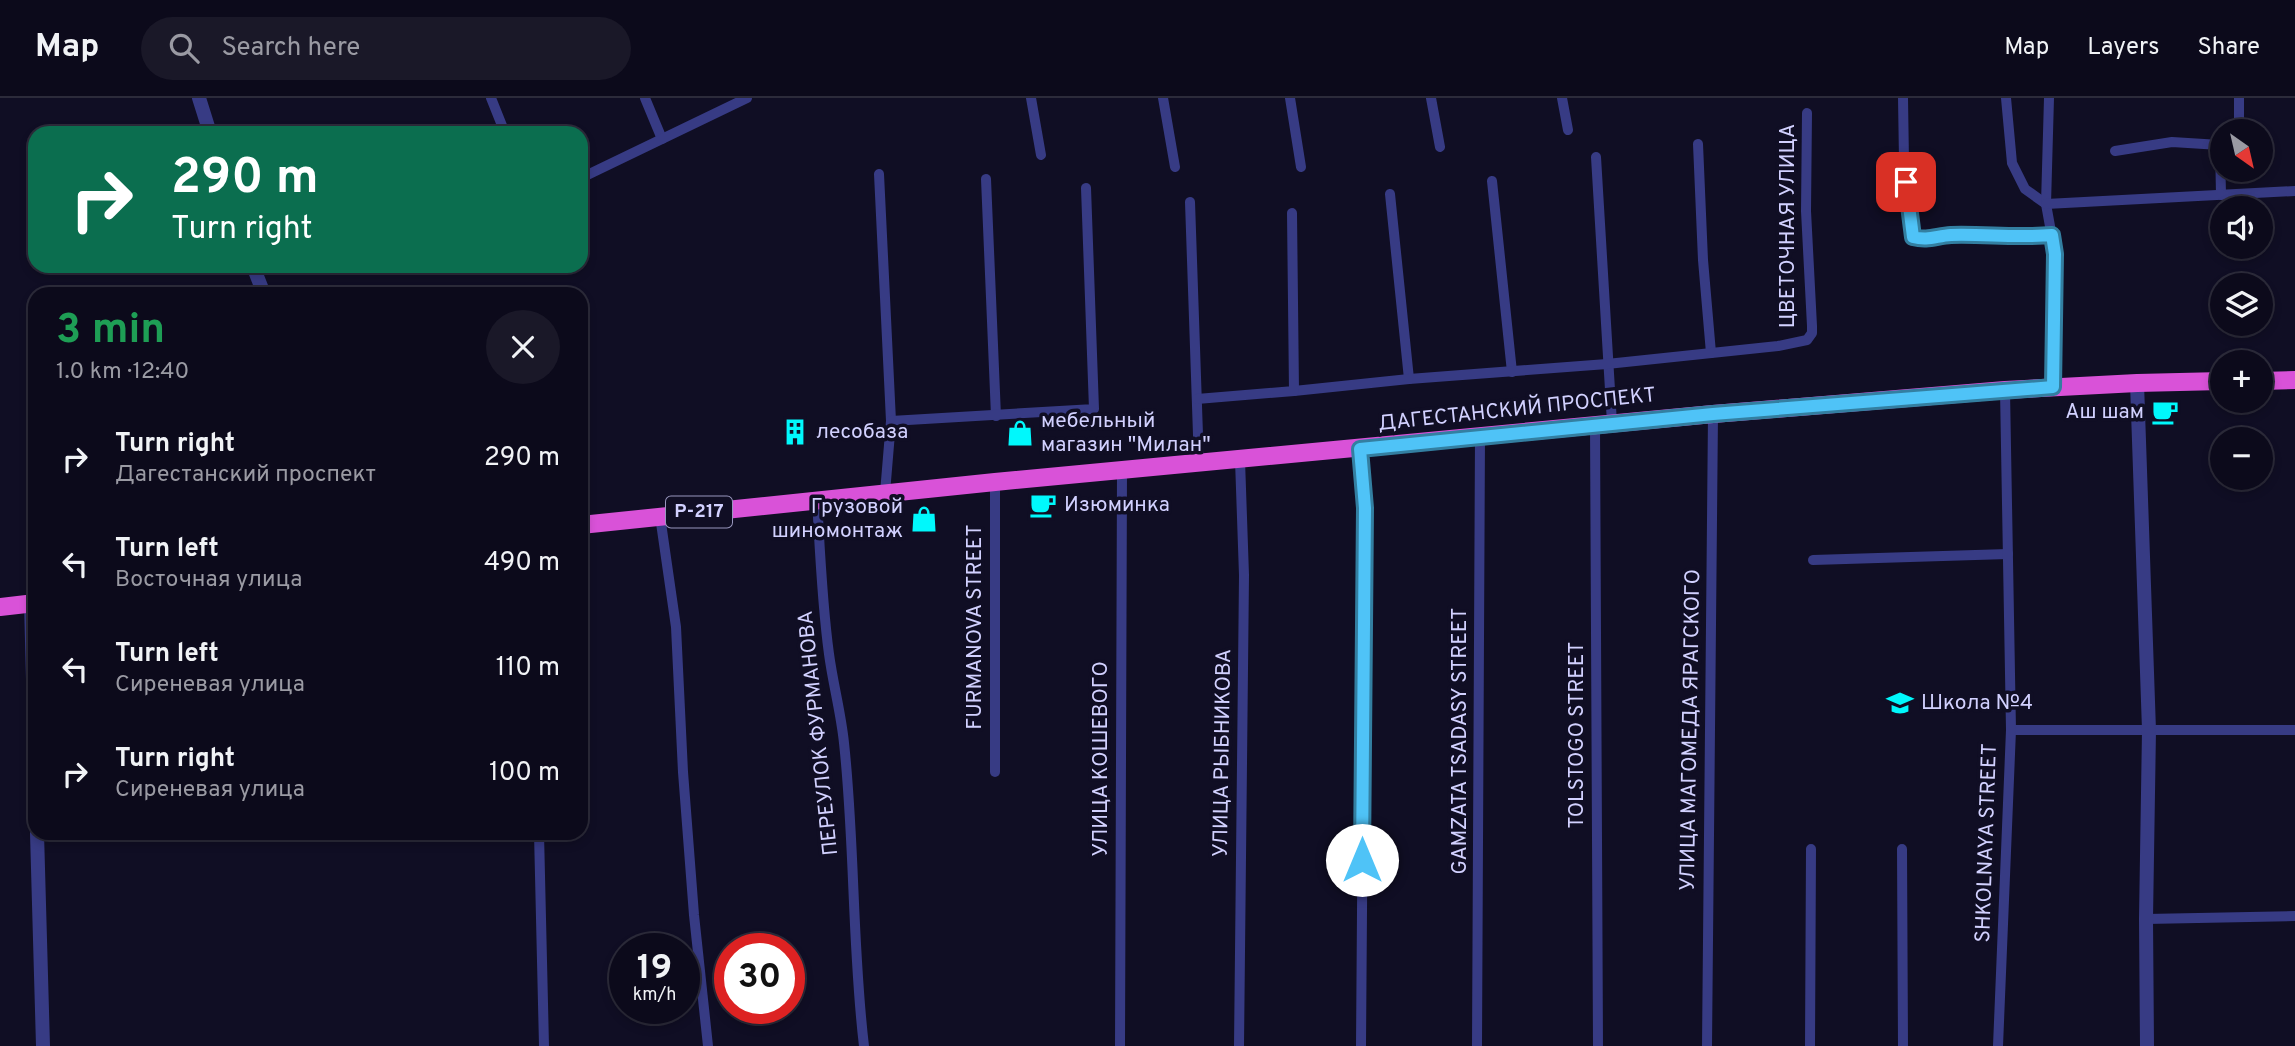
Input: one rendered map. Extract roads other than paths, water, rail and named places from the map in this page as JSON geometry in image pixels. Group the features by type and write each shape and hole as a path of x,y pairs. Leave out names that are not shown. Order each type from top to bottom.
{"highway":[{"path":"2273,381 2295,380"},
{"name":"ДАГЕСТАНСКИЙ ПРОСПЕКТ","path":"817,500 1713,414 2005,390 2210,382"},
{"name":"Р-217","path":"588,524 817,500"},
{"path":"0,607 28,604"}],"street":[{"path":"199,98 208,126"},
{"path":"491,98 502,126"},
{"path":"645,98 662,139"},
{"path":"588,175 747,98"},
{"path":"1031,98 1041,155"},
{"path":"1163,98 1175,167"},
{"path":"1290,98 1301,167"},
{"path":"1431,98 1440,147"},
{"path":"1562,98 1568,130"},
{"path":"1903,98 1904,161 1913,237 1924,240 1947,235 2052,235"},
{"path":"2007,98 2012,163 2025,189 2046,204 2295,191"},
{"path":"2049,98 2046,204 2055,254 2053,387"},
{"path":"2239,98 2239,119"},
{"name":"ЦВЕТОЧНАЯ УЛИЦА","path":"1711,352 1778,346 1807,340 1812,333 1806,211 1807,113"},
{"path":"2115,151 2172,142 2210,144"},
{"path":"1197,399 1607,364 1711,352 1703,260 1698,144"},
{"name":"TOLSTOGO STREET","path":"1596,157 1607,364 1604,424 1598,1046"},
{"path":"879,174 891,421 886,493"},
{"path":"986,179 996,416"},
{"path":"1492,181 1512,372"},
{"path":"2221,182 2221,195"},
{"path":"891,421 1094,410 1086,187"},
{"path":"1390,194 1409,379"},
{"path":"1190,202 1199,464"},
{"path":"1292,213 1294,391"},
{"path":"2137,383 2149,730 2147,1046"},
{"name":"SHKOLNAYA STREET","path":"1998,1046 2011,730 2005,390"},
{"name":"УЛИЦА МАГОМЕДА ЯРАГСКОГО","path":"1707,1046 1713,414"},
{"name":"GAMZATA TSADASY STREET","path":"1477,1046 1480,436"},
{"path":"1360,449 1365,508 1361,1046"},
{"name":"УЛИЦА РЫБНИКОВА","path":"1239,1046 1244,575 1240,460"},
{"name":"УЛИЦА КОШЕВОГО","path":"1120,1046 1122,471"},
{"name":"FURMANOVA STREET","path":"995,482 995,772"},
{"name":"ПЕРЕУЛОК ФУРМАНОВА","path":"817,500 825,617 844,741 854,872 859,1002 864,1046"},
{"path":"660,516 676,627 682,772 708,1046"},
{"path":"1813,559 2008,554"},
{"path":"2011,730 2295,730"},
{"path":"37,840 43,1046"},
{"path":"539,840 544,1046"},
{"path":"1810,1046 1811,849"},
{"path":"1902,849 1903,1046"},
{"path":"2146,919 2295,916"}],"place":[{"name":"Аш шам","path":"2165,412"},
{"name":"лесобаза","path":"795,432"},
{"name":"мебельный магазин \"Милан\"","path":"1020,433"},
{"name":"Изюминка","path":"1043,505"},
{"name":"Грузовой шиномонтаж","path":"924,519"},
{"name":"Школа №4","path":"1900,703"}]}
